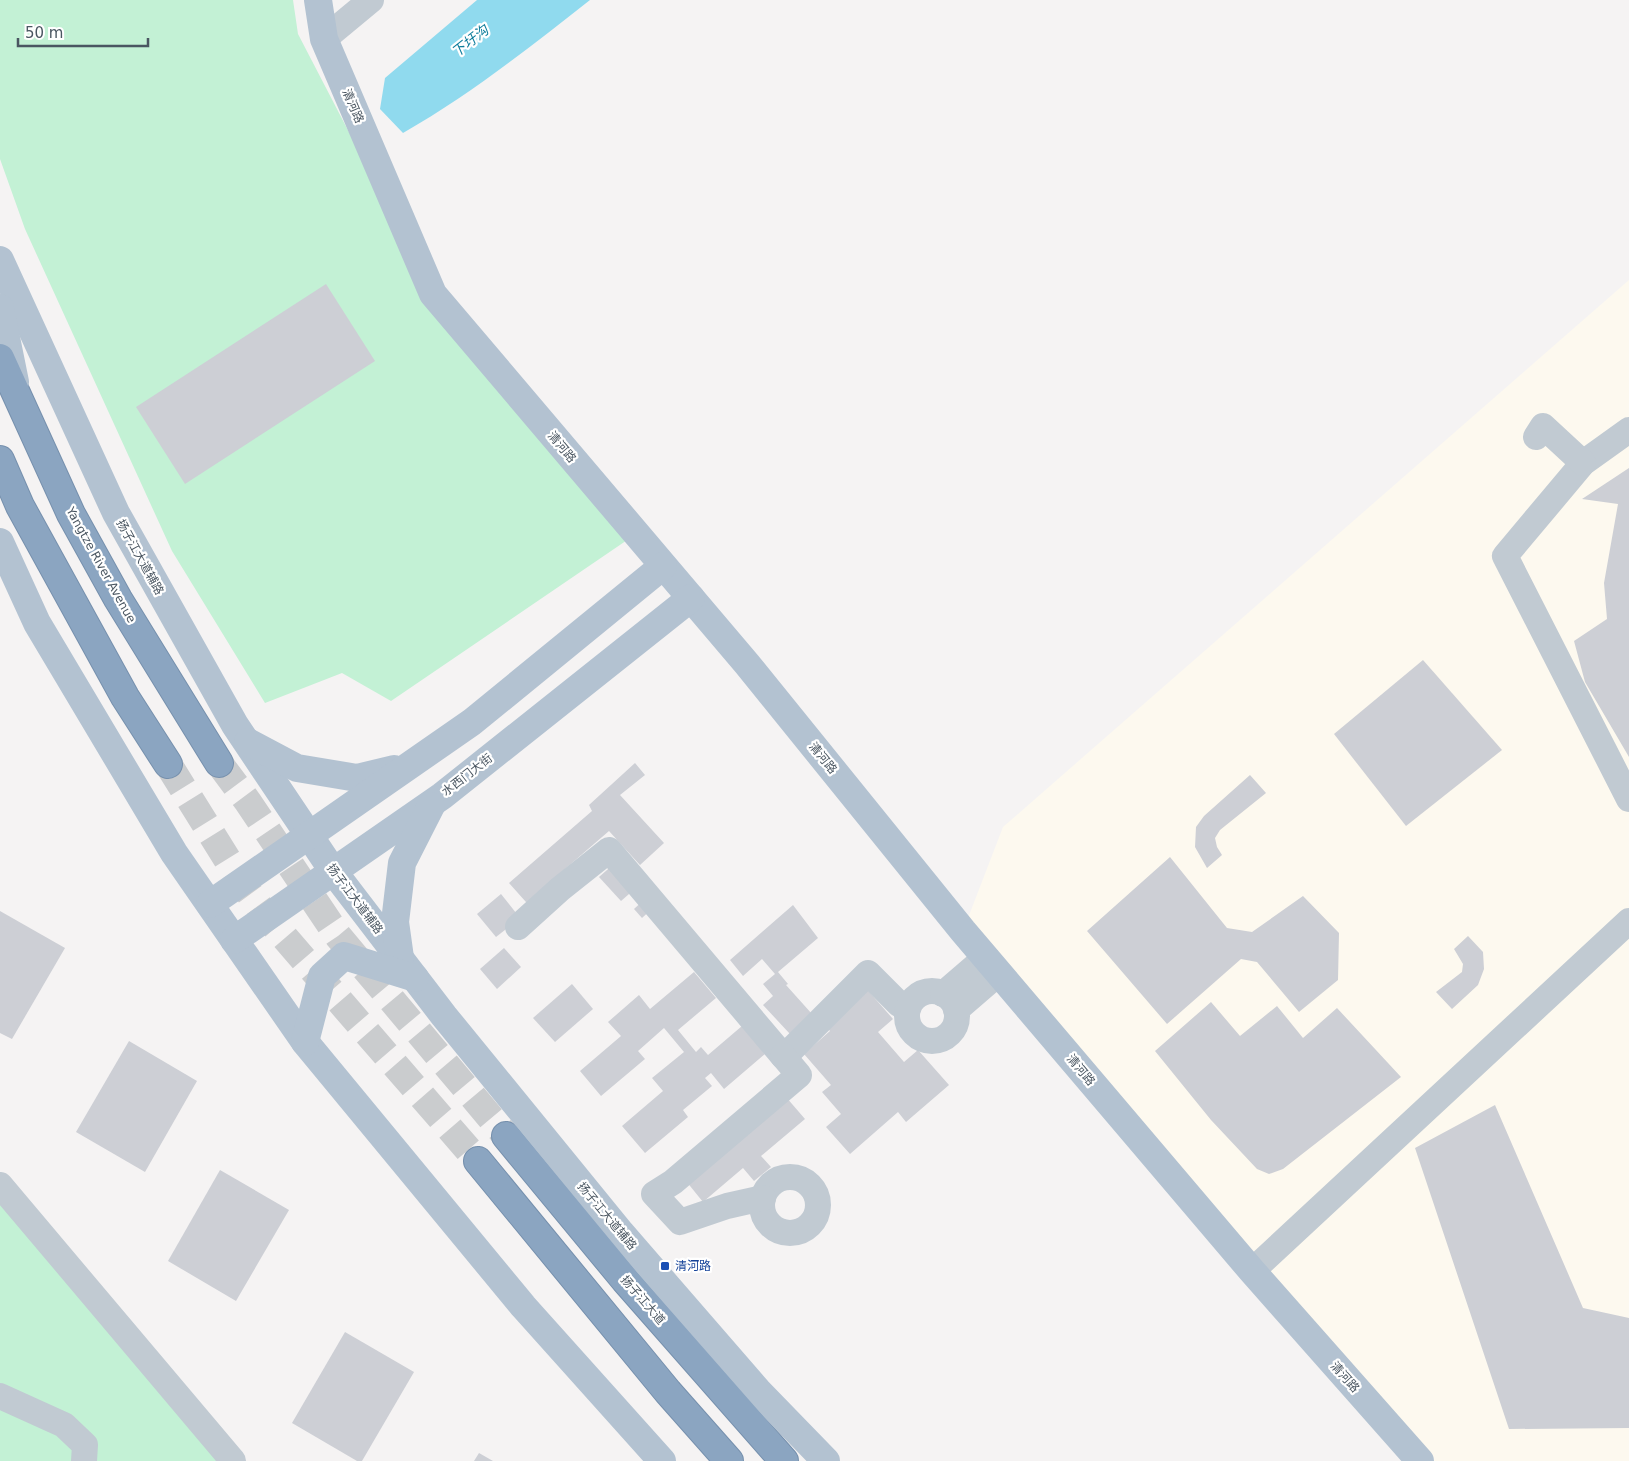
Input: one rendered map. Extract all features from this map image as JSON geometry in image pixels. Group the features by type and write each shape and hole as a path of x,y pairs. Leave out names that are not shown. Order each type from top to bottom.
{"highway":[{"name":"Yangtze River Avenue","path":"0,358 76,523 118,599 220,764"},
{"path":"0,460 20,506 125,697 168,764"},
{"name":"扬子江大道","path":"506,1136 625,1280 784,1461"},
{"path":"478,1161 661,1384 729,1461"}],"main road":[{"name":"清河路","path":"318,0 324,39 433,294 747,664 993,965 1252,1271 1420,1461"},
{"name":"扬子江大道辅路","path":"0,260 116,513 235,725 333,871 407,969 621,1233 758,1391 826,1461"},
{"path":"0,308 20,401"},
{"path":"0,542 37,623 174,852 305,1042 523,1306 662,1461"},
{"path":"210,904 472,722 663,566"},
{"name":"水西门大街","path":"234,940 433,802 691,598"},
{"path":"246,741 297,768 357,778 410,765"},
{"path":"305,1042 322,976 344,956 407,969 395,922 402,863 433,802"}],"street":[{"path":"324,39 371,0"},
{"path":"1536,437 1543,426 1583,464"},
{"path":"1629,430 1583,464 1505,556 1629,800"},
{"path":"518,927 560,889 609,850 799,1075 673,1182 654,1194 680,1222 727,1206 763,1198"},
{"path":"1252,1271 1629,921"},
{"path":"950,1002 993,965"},
{"path":"783,1056 868,973 899,1004 908,1008"},
{"path":"935,991 950,1002 957,1018 955,1026 944,1039 935,1042 927,1041 919,1038 912,1032 906,1017 912,1001 919,995 935,991"},
{"path":"0,1186 233,1461"},
{"path":"0,1396 64,1425 85,1445 84,1461"}],"shaded area":[{"path":"1629,280 1629,1461 1423,1461 963,931 1003,827"}],"green space":[{"path":"0,0 293,0 298,34 433,294 636,534 391,701 342,673 265,703 172,551 25,229 0,159"},
{"path":"0,1200 221,1461 0,1461"}],"water":[{"name":"下圩沟","path":"477,0 590,0 476,87 403,133 380,109 385,78"}],"building":[{"path":"326,284 375,361 185,484 136,407"},
{"path":"1629,468 1629,757 1585,682 1574,641 1607,619 1604,583 1618,504 1582,499"},
{"path":"1423,660 1502,750 1406,826 1334,734"},
{"path":"635,763 645,775 620,795 664,843 640,865 609,831 544,887 534,911 509,883 592,811 589,805"},
{"path":"1250,775 1266,793 1220,830 1215,838 1217,847 1222,855 1207,868 1195,847 1196,827 1204,816"},
{"path":"1170,857 1227,928 1252,932 1303,896 1339,933 1338,980 1299,1012 1257,962 1241,959 1167,1024 1087,931"},
{"path":"615,863 637,887 621,901 599,877"},
{"path":"501,894 520,918 496,937 477,914"},
{"path":"646,898 654,907 642,918 634,909"},
{"path":"793,905 818,938 778,972 788,984 786,985 812,1014 790,1034 763,1005 773,996 763,984 775,974 762,959 743,976 730,960"},
{"path":"0,911 65,948 12,1039 0,1033"},
{"path":"1468,936 1483,952 1484,969 1478,985 1452,1009 1436,992 1462,972 1463,964 1454,949"},
{"path":"504,948 521,967 497,989 480,969"},
{"path":"694,972 716,998 678,1030 696,1052 701,1047 708,1055 742,1026 765,1054 724,1089 711,1073 705,1078 712,1086 683,1110 688,1117 645,1153 622,1126 663,1091 652,1078 684,1052 664,1028 638,1051 645,1059 601,1096 580,1071 621,1036 608,1022 639,995 650,1009"},
{"path":"572,984 593,1009 555,1042 533,1018"},
{"path":"864,986 893,1019 878,1032 904,1062 918,1050 949,1085 906,1122 898,1112 850,1154 826,1127 841,1114 822,1092 831,1085 804,1054 830,1031 823,1022"},
{"path":"1211,1002 1240,1036 1277,1006 1303,1038 1337,1008 1401,1077 1283,1169 1269,1174 1257,1169 1211,1120 1155,1051"},
{"path":"129,1041 197,1081 145,1172 76,1132"},
{"path":"786,1097 805,1119 761,1156 771,1167 754,1181 743,1168 703,1202 686,1181"},
{"path":"1495,1105 1583,1308 1629,1318 1629,1428 1509,1429 1415,1148"},
{"path":"220,1170 289,1210 236,1301 168,1261"},
{"path":"345,1332 414,1372 362,1461 357,1461 292,1423"},
{"path":"479,1453 493,1461 474,1461"}],"tunnel":[{"path":"219,763 248,802 338,936 506,1136"},
{"path":"168,764 242,883 267,917 478,1161"}],"place":[{"name":"清河路","path":"665,1266"}]}
